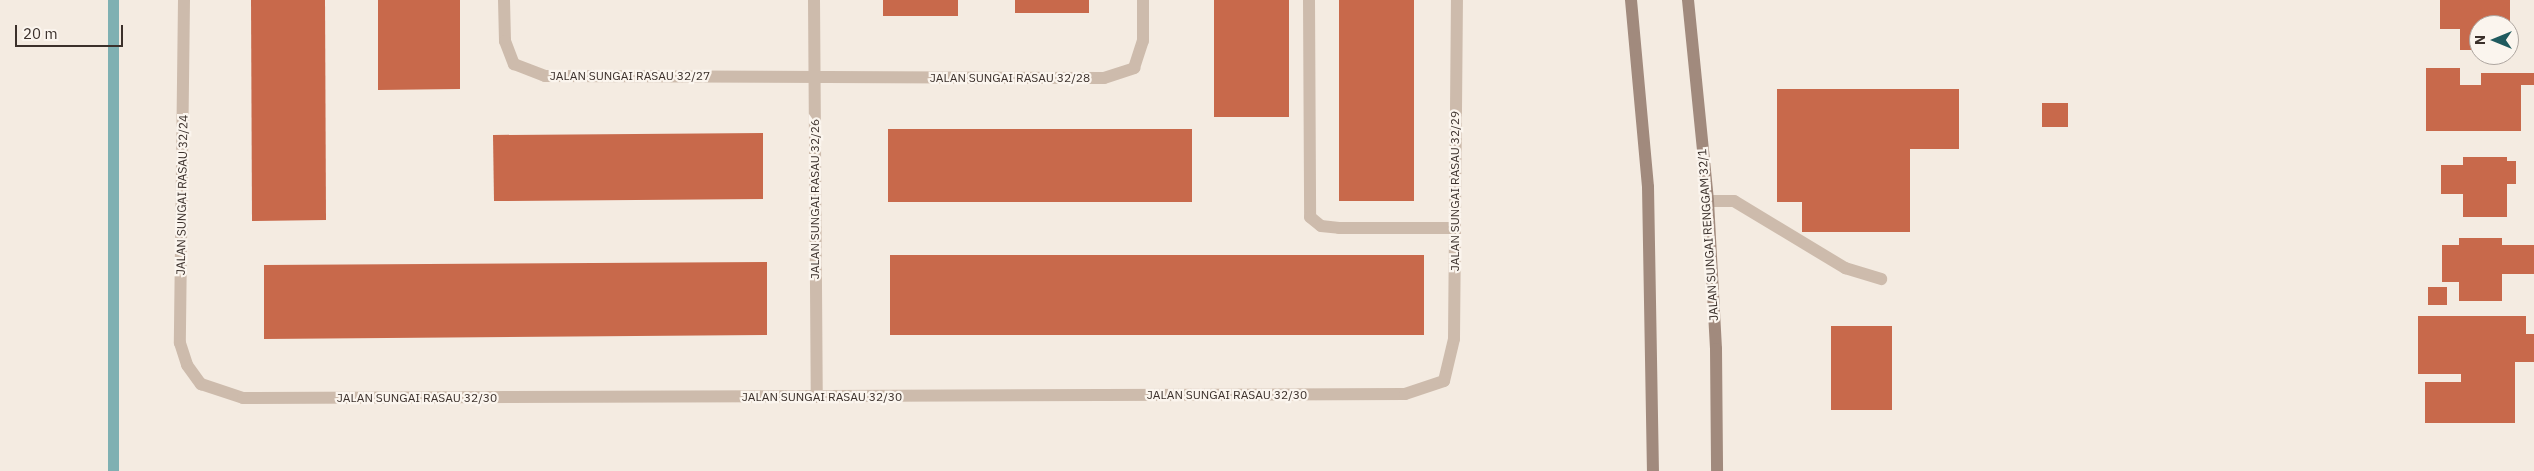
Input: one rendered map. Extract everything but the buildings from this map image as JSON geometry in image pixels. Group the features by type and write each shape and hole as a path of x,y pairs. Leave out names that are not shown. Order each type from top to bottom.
{"main road":[{"path":"1631,0 1648,187 1653,471"},
{"name":"JALAN SUNGAI RENGGAM 32/1","path":"1688,0 1708,201 1716,349 1717,471"}],"street":[{"name":"JALAN SUNGAI RASAU 32/24","path":"184,0 180,343 187,365 201,384"},
{"name":"JALAN SUNGAI RASAU 32/27","path":"504,0 505,41 514,64 545,76 814,76"},
{"name":"JALAN SUNGAI RASAU 32/26","path":"814,0 816,397"},
{"name":"JALAN SUNGAI RASAU 32/28","path":"814,76 1104,78 1134,68 1144,41 1143,0"},
{"path":"1309,0 1310,217 1322,226 1339,228 1454,228"},
{"name":"JALAN SUNGAI RASAU 32/29","path":"1444,381 1454,339 1456,0"},
{"path":"1708,201 1734,201 1845,268 1881,279"},
{"name":"JALAN SUNGAI RASAU 32/30","path":"201,384 243,398 816,397 1405,394 1444,381"}],"waterway":[{"path":"113,0 113,471"}]}
